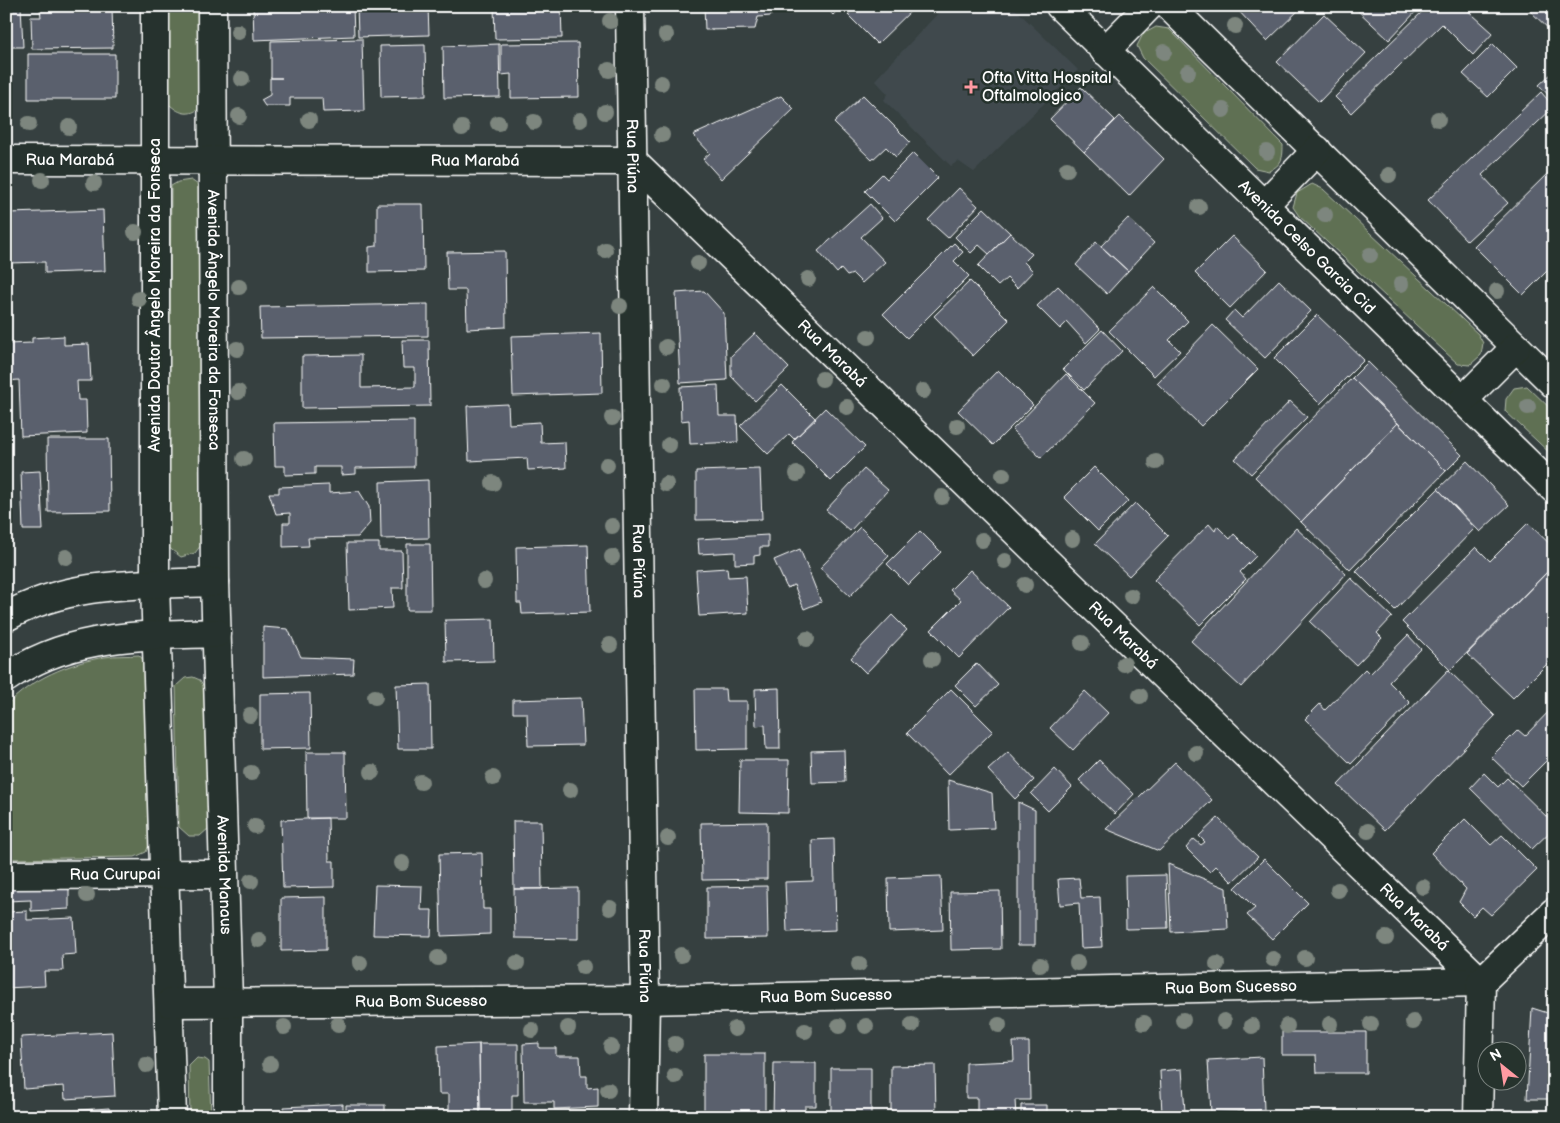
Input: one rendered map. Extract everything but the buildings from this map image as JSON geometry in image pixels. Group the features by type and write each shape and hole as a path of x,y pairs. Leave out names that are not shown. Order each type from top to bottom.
{"street":[{"name":"Avenida Doutor Ângelo Moreira da Fonseca","path":"155,6 155,584 157,636"},
{"name":"Avenida Ângelo Moreira da Fonseca","path":"212,6 215,582 217,633"},
{"name":"Rua Piúna","path":"630,6 645,1000 643,1117"},
{"name":"Avenida Celso Garcia Cid","path":"1060,6 1554,489"},
{"path":"1105,51 1149,6"},
{"path":"1169,6 1554,384"},
{"path":"1263,206 1317,150"},
{"name":"Rua Marabá","path":"6,160 633,161 1481,982"},
{"path":"1463,400 1516,347"},
{"path":"6,617 40,602 90,587 215,582"},
{"path":"6,678 34,661 75,645 121,636 217,633"},
{"name":"Avenida Manaus","path":"217,633 222,874 228,1002 228,1117"},
{"path":"157,636 170,1003 172,1117"},
{"name":"Rua Curupai","path":"6,875 222,874"},
{"path":"1478,1117 1481,982 1554,912"},
{"name":"Rua Bom Sucesso","path":"170,1003 645,1000 1481,982"}],"shaded area":[{"name":"Ofta Vitta Hospital Oftalmologico","path":"945,6 1012,6 1078,70 974,172 958,161 951,166 884,100 888,94 875,80"}],"green space":[{"path":"169,6 203,6 203,105 190,113 177,110 169,104"},
{"path":"1156,27 1169,29 1283,145 1282,158 1277,166 1269,171 1255,168 1143,58 1137,46 1143,34"},
{"path":"191,180 201,187 201,545 195,553 181,557 168,547 171,186 178,182"},
{"path":"1312,184 1323,189 1478,334 1483,343 1481,355 1470,365 1458,364 1299,216 1293,207 1297,193"},
{"path":"1527,386 1554,412 1554,457 1505,411 1506,399 1514,388"},
{"path":"139,655 145,662 150,843 146,852 135,857 6,859 6,706 16,696 39,680 64,668 105,657"},
{"path":"193,677 200,680 204,687 209,828 200,836 189,836 179,827 176,686 185,678"},
{"path":"197,1058 205,1059 209,1062 211,1117 190,1117 189,1066"}],"place":[{"name":"Ofta Vitta Hospital Oftalmologico","path":"971,87"}]}
